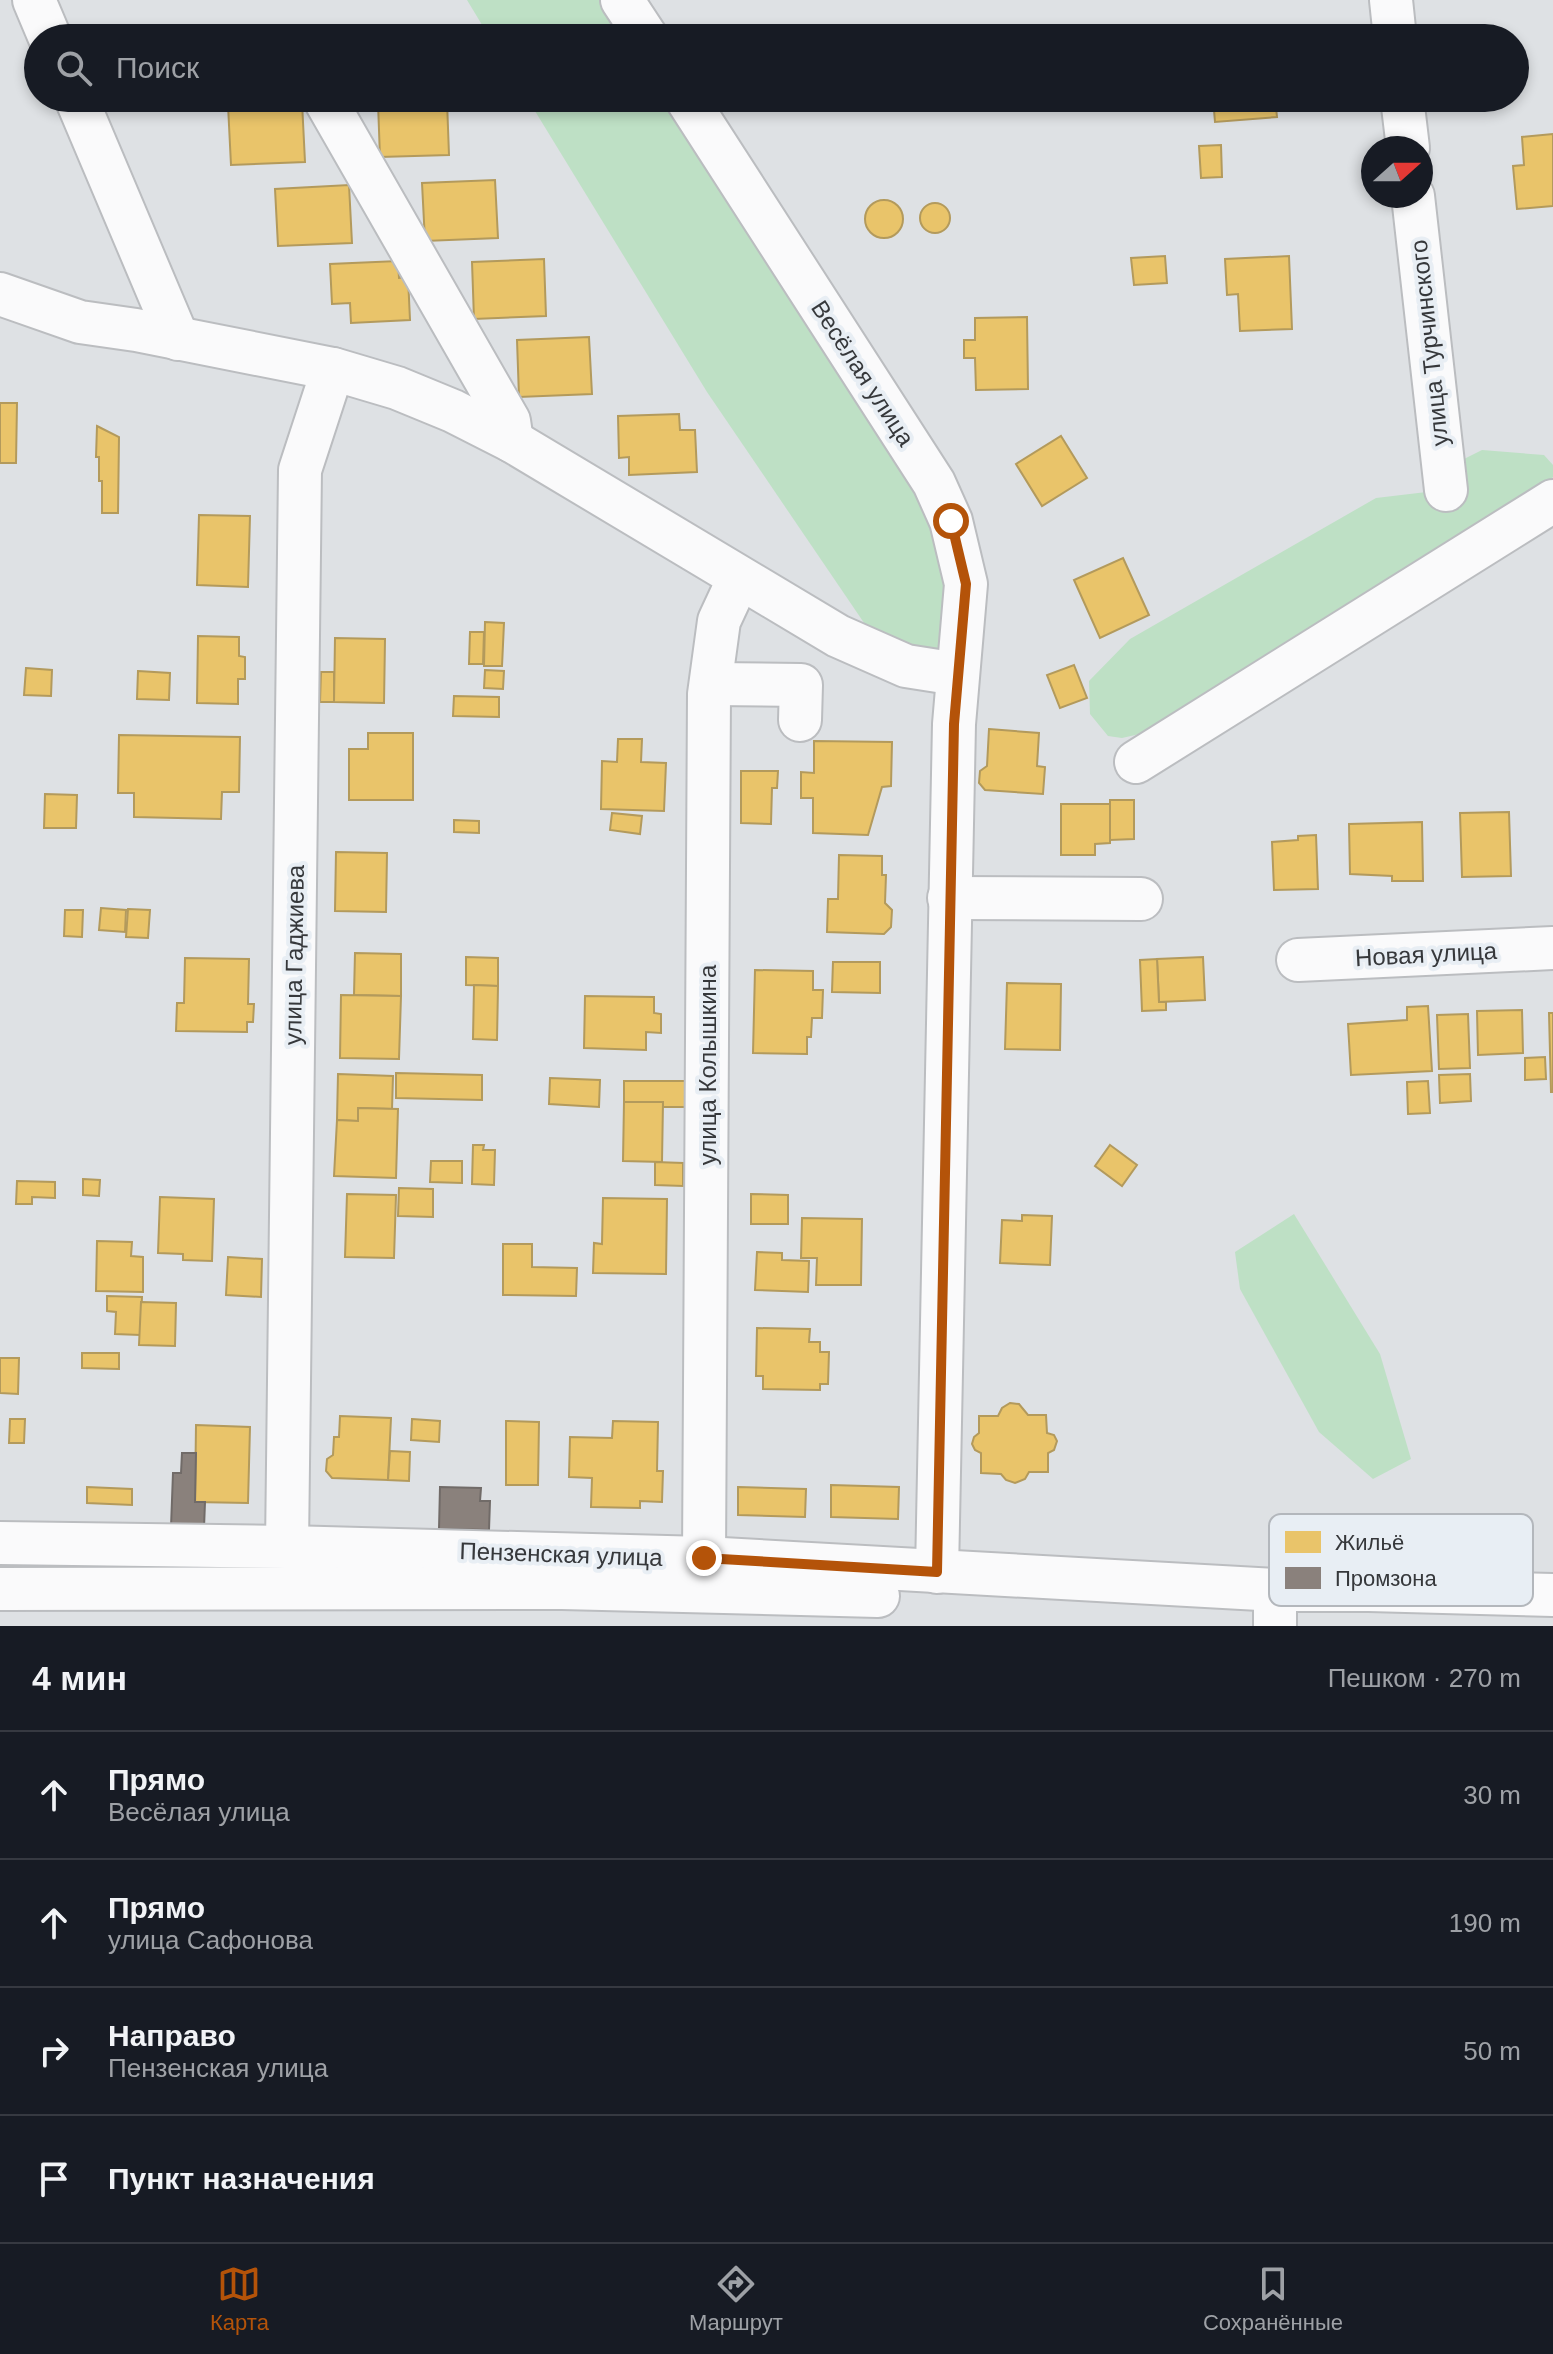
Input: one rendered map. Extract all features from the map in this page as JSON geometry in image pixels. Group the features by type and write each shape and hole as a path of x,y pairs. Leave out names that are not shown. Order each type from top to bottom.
{"street":[{"path":"34,0 44,24"},
{"path":"622,0 638,24"},
{"path":"1391,0 1394,24"},
{"path":"82,112 178,339"},
{"path":"332,112 509,421 512,441"},
{"name":"Весёлая улица","path":"695,112 934,483 951,521 966,584 957,674 949,898 937,1572"},
{"path":"1404,112 1407,136"},
{"name":"улица Турчинского","path":"1414,208 1446,490"},
{"path":"0,294 80,322 333,369 397,388 453,411 512,441 838,636 906,666 957,674"},
{"name":"улица Гаджиева","path":"287,1547 300,470 333,369"},
{"path":"1136,762 1553,501"},
{"name":"улица Колышкина","path":"704,1558 709,694 719,621 739,578"},
{"path":"712,684 801,685 800,720"},
{"path":"949,898 1141,899"},
{"name":"Новая улица","path":"1298,960 1553,948"},
{"name":"Пензенская улица","path":"0,1543 704,1558 937,1572 1275,1608"},
{"path":"0,1589 562,1588 1275,1608"},
{"name":"Пензенская улица","path":"1533,1594 1553,1595"}],"green space":[{"path":"467,0 614,0 629,24 482,24"},
{"path":"536,112 685,112 987,596 960,653 933,653 875,639 707,392"},
{"path":"1482,450 1544,455 1553,465 1553,477 1541,492 1179,725 1122,738 1108,736 1090,714 1089,681 1130,639 1376,498 1435,491 1458,462"},
{"path":"1294,1214 1380,1354 1411,1459 1373,1479 1319,1432 1240,1289 1235,1252"}],"building: Жильё":[{"path":"228,112 302,112 305,162 231,165"},
{"path":"378,112 447,112 449,155 380,157"},
{"path":"1214,112 1276,112 1277,117 1215,122"},
{"path":"1553,134 1553,206 1517,209 1513,166 1524,165 1522,137"},
{"path":"1221,145 1222,177 1201,178 1199,146"},
{"path":"495,180 498,238 425,241 422,183"},
{"path":"349,185 352,243 278,246 275,189"},
{"path":"884,200 898,205 903,219 898,233 884,238 870,233 865,219 870,205"},
{"path":"935,203 941,204 949,212 949,224 941,232 935,233 929,232 921,224 920,218 921,212 929,204"},
{"path":"1165,256 1167,283 1134,285 1131,258"},
{"path":"1289,256 1292,329 1240,331 1238,294 1227,295 1225,259"},
{"path":"544,259 546,316 474,319 472,262"},
{"path":"398,261 399,278 408,277 410,320 351,323 350,303 332,304 330,264"},
{"path":"1027,317 1028,389 976,390 975,358 964,358 964,340 975,340 975,318"},
{"path":"589,337 592,394 519,397 517,340"},
{"path":"0,403 17,403 16,463 0,463"},
{"path":"679,414 680,430 695,430 697,472 629,475 629,457 619,458 618,416"},
{"path":"97,426 119,437 118,513 102,513 102,481 99,481 99,457 96,457"},
{"path":"1061,436 1087,478 1042,506 1016,464"},
{"path":"199,515 250,516 248,587 197,585"},
{"path":"1123,558 1149,615 1100,638 1074,580"},
{"path":"485,622 504,623 502,666 484,666"},
{"path":"470,632 484,632 483,664 469,664"},
{"path":"198,636 239,637 239,656 245,657 245,679 238,679 238,704 197,703"},
{"path":"335,638 385,639 384,703 334,702"},
{"path":"1074,665 1087,698 1060,708 1047,675"},
{"path":"26,668 52,670 51,696 24,695"},
{"path":"485,670 504,671 503,689 484,688"},
{"path":"138,671 170,673 169,700 137,699"},
{"path":"321,672 334,672 334,702 320,702"},
{"path":"454,696 499,697 499,717 453,716"},
{"path":"989,729 1039,733 1037,766 1045,767 1043,794 985,790 979,783 980,771 987,766"},
{"path":"368,733 413,733 413,800 349,800 349,749 368,749"},
{"path":"119,735 240,737 239,792 222,792 221,819 134,817 134,793 118,793"},
{"path":"618,739 642,739 641,762 666,763 664,811 601,809 602,761 617,762"},
{"path":"814,741 892,742 891,786 882,787 868,835 813,833 813,798 801,798 801,772 814,773"},
{"path":"741,771 778,771 777,788 772,788 771,824 741,823"},
{"path":"45,794 77,795 76,828 44,828"},
{"path":"1110,800 1134,800 1134,839 1110,840"},
{"path":"1061,804 1110,804 1110,843 1095,844 1095,855 1061,855"},
{"path":"1509,812 1511,876 1462,877 1460,813"},
{"path":"612,813 642,816 640,834 610,830"},
{"path":"454,820 479,821 479,833 454,832"},
{"path":"1422,822 1423,881 1392,881 1392,876 1350,874 1349,824"},
{"path":"1316,835 1318,889 1274,890 1272,842"},
{"path":"336,852 387,853 386,912 335,911"},
{"path":"839,855 882,856 882,875 886,875 885,903 892,910 891,927 884,934 827,932 828,899 838,899"},
{"path":"101,908 126,910 125,932 99,930"},
{"path":"128,909 150,910 148,938 126,937"},
{"path":"65,910 83,910 82,937 64,936"},
{"path":"355,953 401,954 401,996 354,995"},
{"path":"466,957 498,958 498,986 466,985"},
{"path":"1203,957 1205,1000 1159,1002 1157,959"},
{"path":"185,958 249,959 248,1004 254,1004 253,1022 247,1022 247,1032 176,1031 177,1003 184,1003"},
{"path":"1157,959 1159,1002 1166,1002 1166,1010 1142,1011 1140,960"},
{"path":"833,962 880,962 880,993 832,992"},
{"path":"755,970 813,971 813,990 823,990 822,1018 812,1018 807,1054 753,1053"},
{"path":"1007,983 1061,984 1060,1050 1005,1049"},
{"path":"474,985 498,986 497,1040 473,1039"},
{"path":"341,995 401,996 399,1059 340,1058"},
{"path":"585,996 654,997 654,1013 661,1014 661,1033 646,1032 646,1050 584,1048"},
{"path":"1428,1006 1432,1071 1351,1075 1348,1024 1407,1020 1407,1007"},
{"path":"1522,1010 1523,1053 1478,1055 1477,1011"},
{"path":"1549,1013 1553,1013 1553,1092 1551,1092"},
{"path":"1468,1014 1470,1068 1439,1069 1437,1015"},
{"path":"1545,1057 1546,1079 1525,1080 1525,1058"},
{"path":"396,1073 482,1075 482,1100 396,1098"},
{"path":"338,1074 393,1076 392,1109 358,1108 358,1121 337,1120"},
{"path":"1470,1074 1471,1101 1440,1103 1439,1075"},
{"path":"550,1078 600,1080 599,1107 549,1104"},
{"path":"624,1081 685,1081 685,1107 663,1107 663,1102 624,1102"},
{"path":"1428,1081 1430,1113 1408,1114 1407,1082"},
{"path":"624,1102 663,1102 662,1162 623,1161"},
{"path":"358,1108 398,1109 396,1178 334,1176 337,1120 358,1121"},
{"path":"473,1145 484,1145 483,1150 495,1150 494,1185 472,1184"},
{"path":"1110,1145 1137,1165 1122,1186 1095,1166"},
{"path":"431,1161 462,1161 462,1183 430,1182"},
{"path":"655,1162 683,1163 683,1186 655,1185"},
{"path":"83,1179 100,1180 99,1196 83,1195"},
{"path":"17,1181 55,1182 55,1198 32,1197 32,1204 16,1204"},
{"path":"399,1188 433,1189 433,1217 398,1216"},
{"path":"347,1194 396,1195 394,1258 345,1257"},
{"path":"751,1194 788,1195 788,1224 751,1224"},
{"path":"160,1197 214,1199 212,1261 183,1260 183,1254 158,1253"},
{"path":"603,1198 667,1199 666,1274 593,1273 594,1243 602,1244"},
{"path":"1022,1215 1052,1216 1050,1265 1000,1263 1002,1220 1022,1221"},
{"path":"802,1218 862,1219 861,1285 816,1285 817,1258 801,1258"},
{"path":"97,1241 132,1242 131,1256 143,1257 143,1292 96,1291"},
{"path":"503,1244 532,1244 532,1267 577,1268 576,1296 503,1295"},
{"path":"757,1252 782,1253 782,1260 809,1261 808,1292 755,1290"},
{"path":"228,1257 262,1259 261,1297 226,1295"},
{"path":"107,1296 142,1297 140,1335 115,1334 116,1312 107,1311"},
{"path":"141,1302 176,1303 175,1346 139,1345"},
{"path":"757,1328 810,1329 809,1342 820,1342 820,1352 829,1352 828,1384 820,1384 820,1390 763,1389 763,1376 756,1376"},
{"path":"82,1353 119,1353 119,1369 82,1368"},
{"path":"0,1358 19,1358 18,1394 0,1393"},
{"path":"1010,1403 1019,1404 1028,1415 1046,1415 1047,1433 1054,1435 1057,1441 1054,1450 1048,1453 1048,1472 1029,1472 1025,1479 1015,1483 1001,1474 981,1473 981,1453 972,1444 979,1433 979,1416 998,1416 1002,1408"},
{"path":"340,1416 391,1418 388,1480 332,1478 326,1471 327,1459 333,1455 334,1437 339,1437"},
{"path":"10,1419 25,1419 24,1443 9,1443"},
{"path":"412,1419 440,1421 439,1442 411,1440"},
{"path":"506,1421 539,1422 538,1485 506,1485"},
{"path":"613,1421 658,1422 657,1471 663,1471 662,1502 640,1501 640,1508 591,1507 592,1478 569,1477 570,1437 612,1438"},
{"path":"196,1425 250,1427 248,1503 195,1502"},
{"path":"390,1451 410,1452 409,1481 388,1480"},
{"path":"831,1485 899,1487 898,1519 831,1517"},
{"path":"87,1487 132,1489 132,1505 87,1503"},
{"path":"738,1487 806,1489 805,1517 738,1515"}],"building: Промзона":[{"path":"182,1453 196,1453 195,1502 205,1502 204,1528 171,1527 173,1473 181,1473"},
{"path":"440,1487 481,1488 480,1501 490,1501 489,1530 439,1529"}],"route":[{"path":"704,1558 937,1572 954,724 966,584 951,521"}]}
